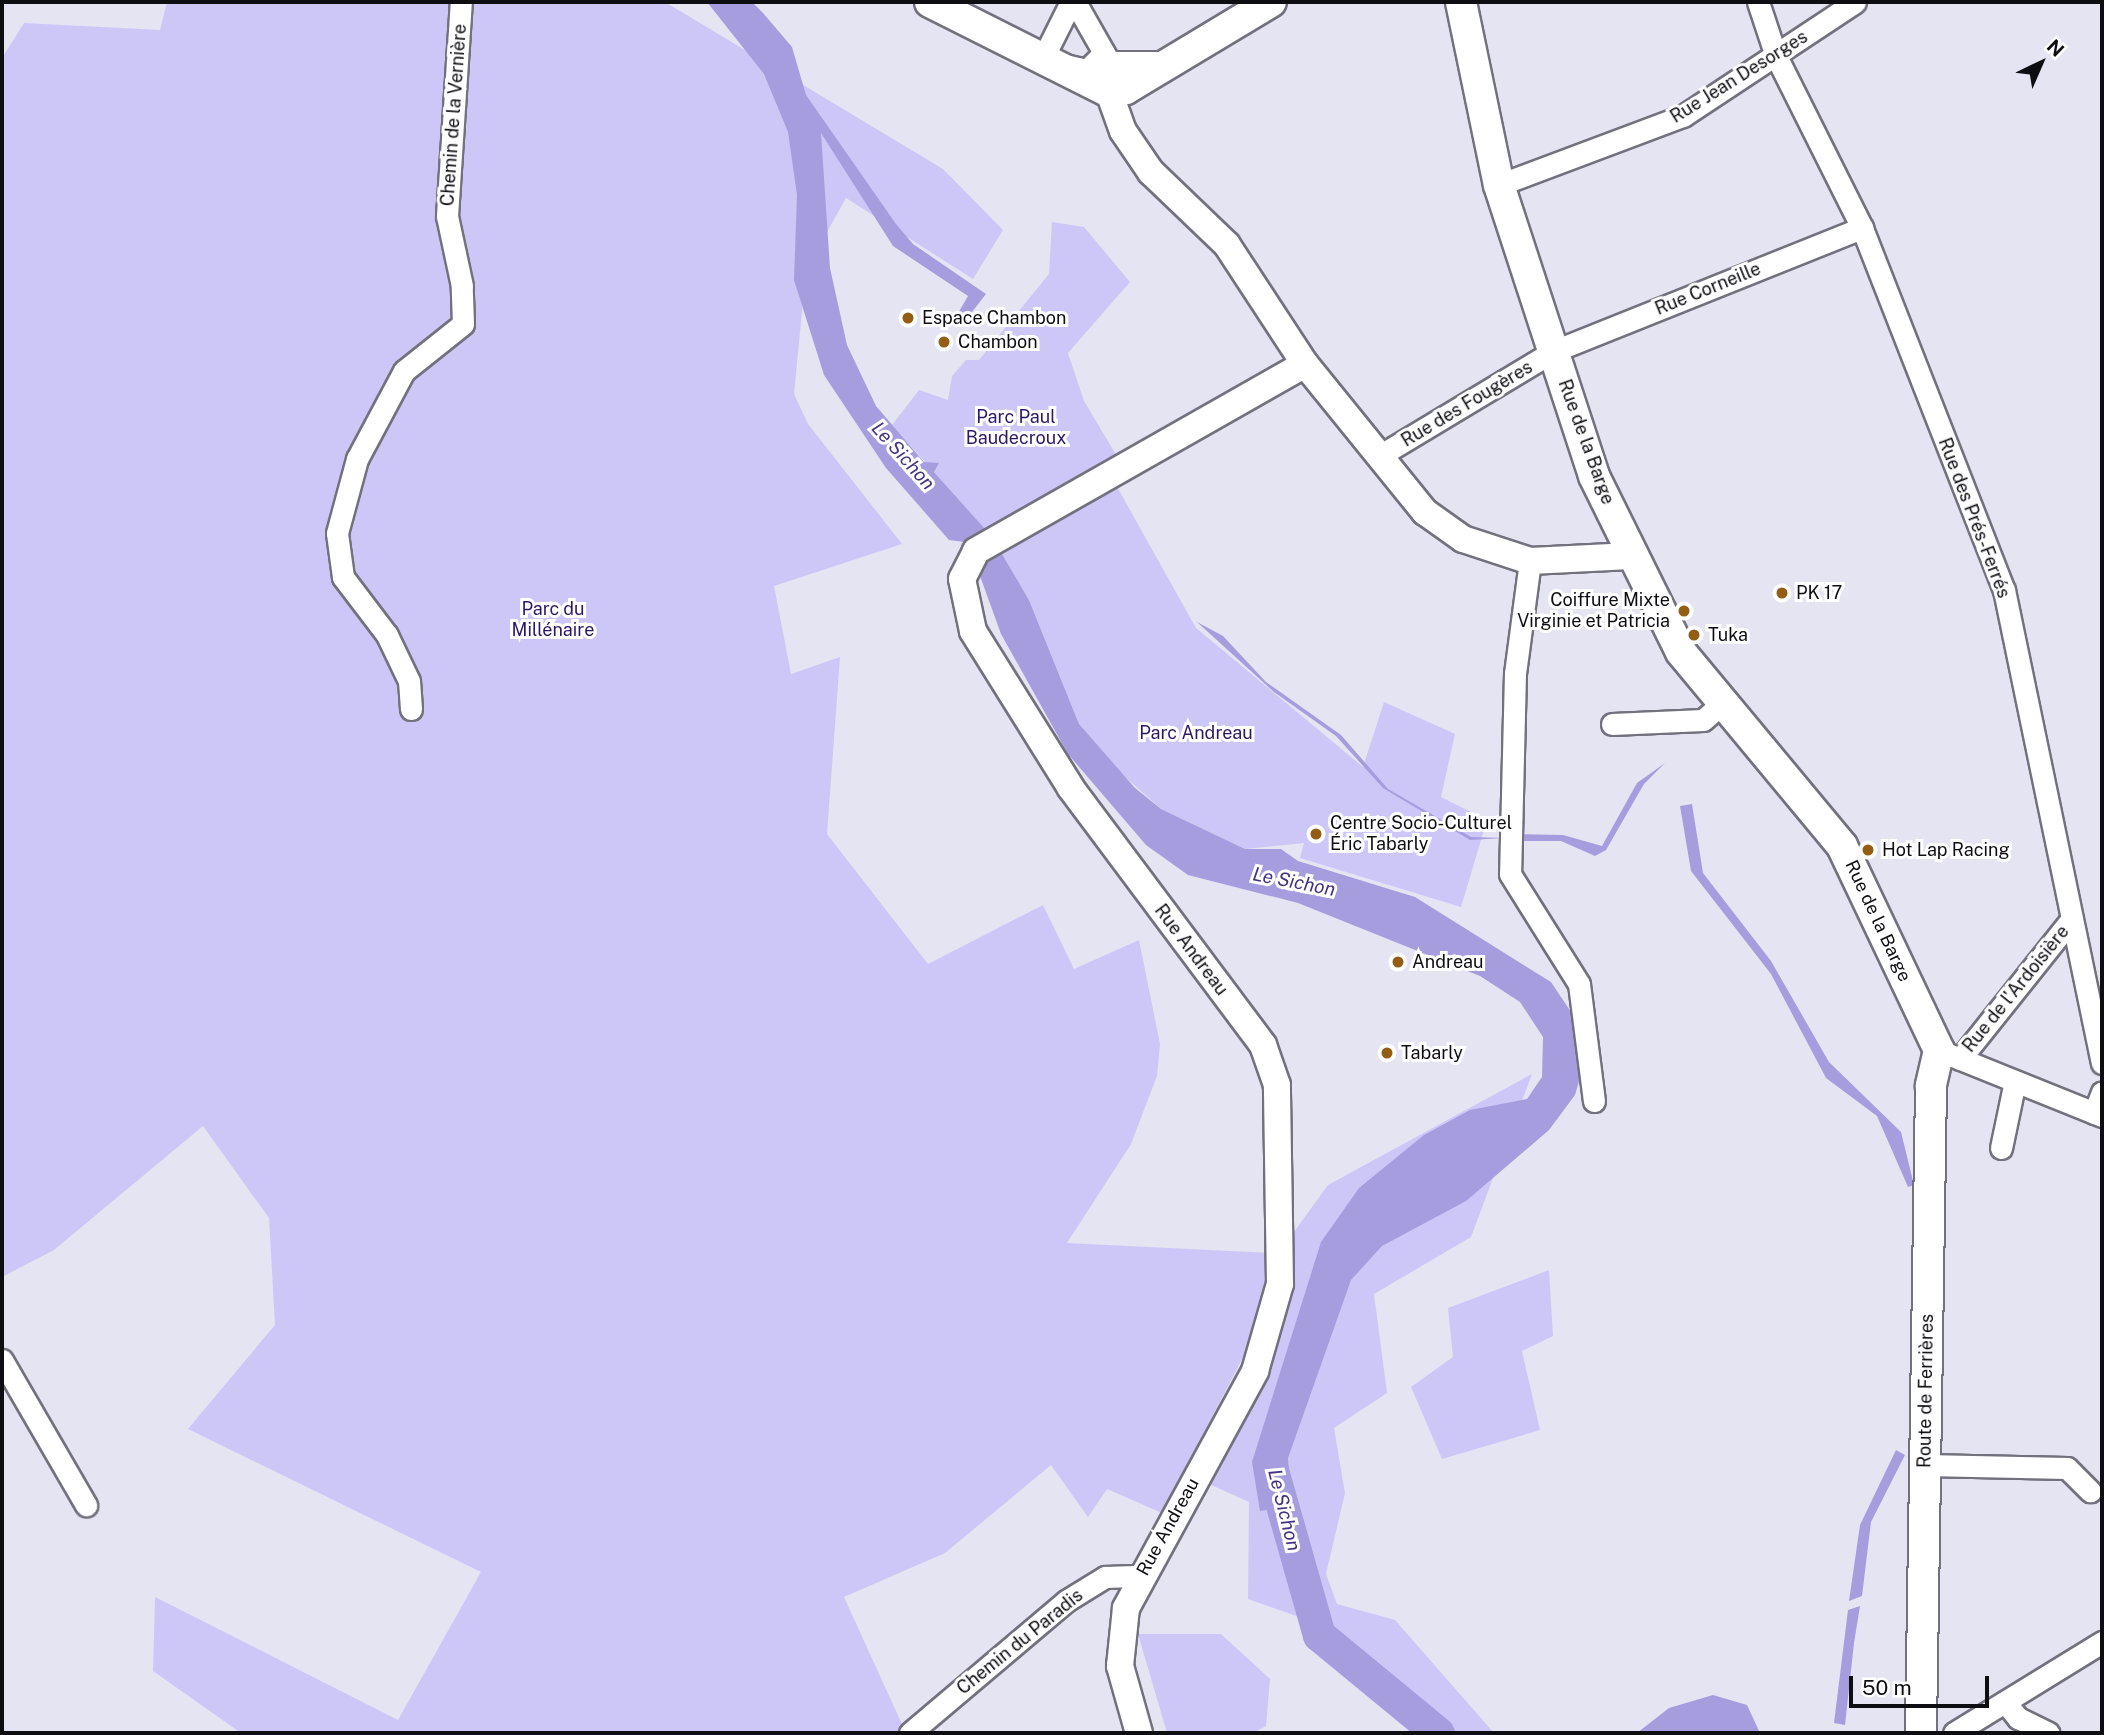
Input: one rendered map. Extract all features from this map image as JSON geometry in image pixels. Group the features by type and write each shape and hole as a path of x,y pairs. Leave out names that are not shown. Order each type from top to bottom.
{"main road":[{"path":"930,2 1042,60 1108,71 1156,66 1271,2"},
{"name":"Rue de la Barge","path":"1461,2 1499,185 1594,476 1631,556 1681,652 1725,701 1842,846 1950,1054"},
{"name":"Route de Ferrières","path":"1921,1733 1931,1086 1950,1054"}],"street":[{"name":"Chemin de la Vernière","path":"411,709 409,681 387,635 343,577 337,533 357,459 404,371 463,324 463,286 447,216 461,2"},
{"path":"1042,60 1073,2"},
{"path":"1073,2 1108,71 1123,131 1152,172 1227,245 1305,364 1425,512 1463,539 1530,561 1631,556"},
{"name":"Rue des Prés-Ferrés","path":"1758,2 1776,56 1862,228 2004,590 2102,1063"},
{"name":"Rue Jean Desorges","path":"1499,185 1683,116 1856,2"},
{"name":"Rue Corneille","path":"1554,351 1862,228"},
{"name":"Rue des Fougères","path":"1379,456 1554,351"},
{"name":"Rue Andreau","path":"1139,1733 1126,1702 1120,1638 1141,1576 1255,1371 1271,1324 1283,1250 1277,1085 1263,1045 1071,788 973,631 962,579 976,551 1305,364"},
{"path":"1530,561 1515,673 1510,874 1579,984 1594,1101"},
{"path":"1612,724 1703,720 1725,701"},
{"name":"Rue de l'Ardoisière","path":"1950,1054 2071,920"},
{"path":"1950,1054 2098,1115 2102,1092"},
{"path":"2001,1148 2015,1081"},
{"path":"2,1360 86,1505"},
{"path":"1925,1465 2067,1468 2090,1491"},
{"name":"Chemin du Paradis","path":"910,1733 1066,1601 1105,1577 1141,1576"},
{"path":"1954,1733 2102,1642"},
{"path":"2005,1702 2018,1718 2049,1733"}],"green space":[{"name":"Parc du Millénaire","path":"167,2 665,2 943,169 1003,230 973,279 846,198 806,270 794,394 808,424 902,544 774,586 791,674 840,657 827,834 928,964 1043,905 1074,969 1139,940 1160,1044 1157,1076 1131,1144 1067,1243 1271,1253 1252,1340 1162,1513 1107,1489 1088,1517 1051,1465 945,1553 844,1597 906,1733 241,1733 153,1671 155,1597 398,1720 481,1572 188,1429 275,1325 269,1218 203,1126 54,1250 2,1277 2,58 24,23 160,30"},
{"name":"Parc Paul Baudecroux","path":"1052,222 1084,227 1130,282 1068,353 1084,401 1118,458 986,530 892,425 919,390 948,400 952,376 966,360 979,360 1049,274"},
{"name":"Parc Andreau","path":"1116,485 1196,628 1363,767 1384,702 1455,734 1441,797 1487,820 1461,907 1300,858 1304,843 1245,849 1161,809 1104,758 1079,724 1029,600 998,547"},
{"path":"1532,1074 1471,1237 1374,1294 1387,1393 1334,1428 1345,1493 1326,1574 1337,1604 1395,1620 1494,1733 1421,1733 1302,1618 1248,1599 1249,1502 1209,1484 1280,1329 1291,1236 1328,1185"},
{"path":"1549,1270 1553,1336 1522,1351 1540,1430 1442,1459 1411,1387 1453,1357 1448,1308"},
{"path":"1138,1634 1221,1634 1270,1679 1266,1726 1253,1733 1167,1733"}],"water":[{"path":"707,2 752,2 763,13 792,47 806,95 896,224 913,244 986,294 965,321 957,315 968,296 893,246 821,133 830,268 847,345 876,406 924,462 939,463 934,472 986,530 964,542 949,540 886,468 824,375 794,280 797,195 788,132 764,74"},
{"path":"998,547 1029,600 1079,724 1135,788 1161,809 1245,849 1281,849 1298,861 1415,897 1551,982 1573,1015 1583,1068 1575,1095 1549,1130 1466,1201 1382,1246 1351,1280 1288,1458 1291,1506 1260,1511 1252,1462 1321,1242 1359,1188 1424,1135 1470,1110 1527,1099 1542,1077 1543,1037 1520,1002 1480,976 1298,903 1188,875 1146,845 1068,754 1001,634 975,562"},
{"path":"1197,622 1223,636 1266,682 1341,735 1388,789 1471,837 1504,838 1470,840 1383,788 1336,736 1274,692"},
{"path":"1665,763 1644,784 1606,850 1595,856 1561,841 1518,841 1518,834 1563,835 1602,846 1637,783"},
{"path":"1692,804 1703,873 1771,961 1829,1062 1901,1132 1914,1185 1908,1187 1877,1116 1826,1078 1771,974 1691,871 1680,806"},
{"path":"1896,1450 1905,1455 1871,1522 1862,1596 1849,1601 1860,1525"},
{"path":"1860,1606 1845,1725 1834,1723 1848,1610"},
{"path":"1713,1695 1747,1705 1760,1733 1637,1733 1669,1708"}],"waterway":[{"name":"Le Sichon","path":"1270,1463 1319,1635 1438,1733"}],"place":[{"name":"Espace Chambon","path":"908,318"},
{"name":"Chambon","path":"944,342"},
{"name":"PK 17","path":"1782,593"},
{"name":"Coiffure Mixte Virginie et Patricia","path":"1684,611"},
{"name":"Tuka","path":"1694,635"},
{"name":"Centre Socio-Culturel Éric Tabarly","path":"1316,834"},
{"name":"Hot Lap Racing","path":"1868,850"},
{"name":"Andreau","path":"1398,962"},
{"name":"Tabarly","path":"1387,1053"}]}
